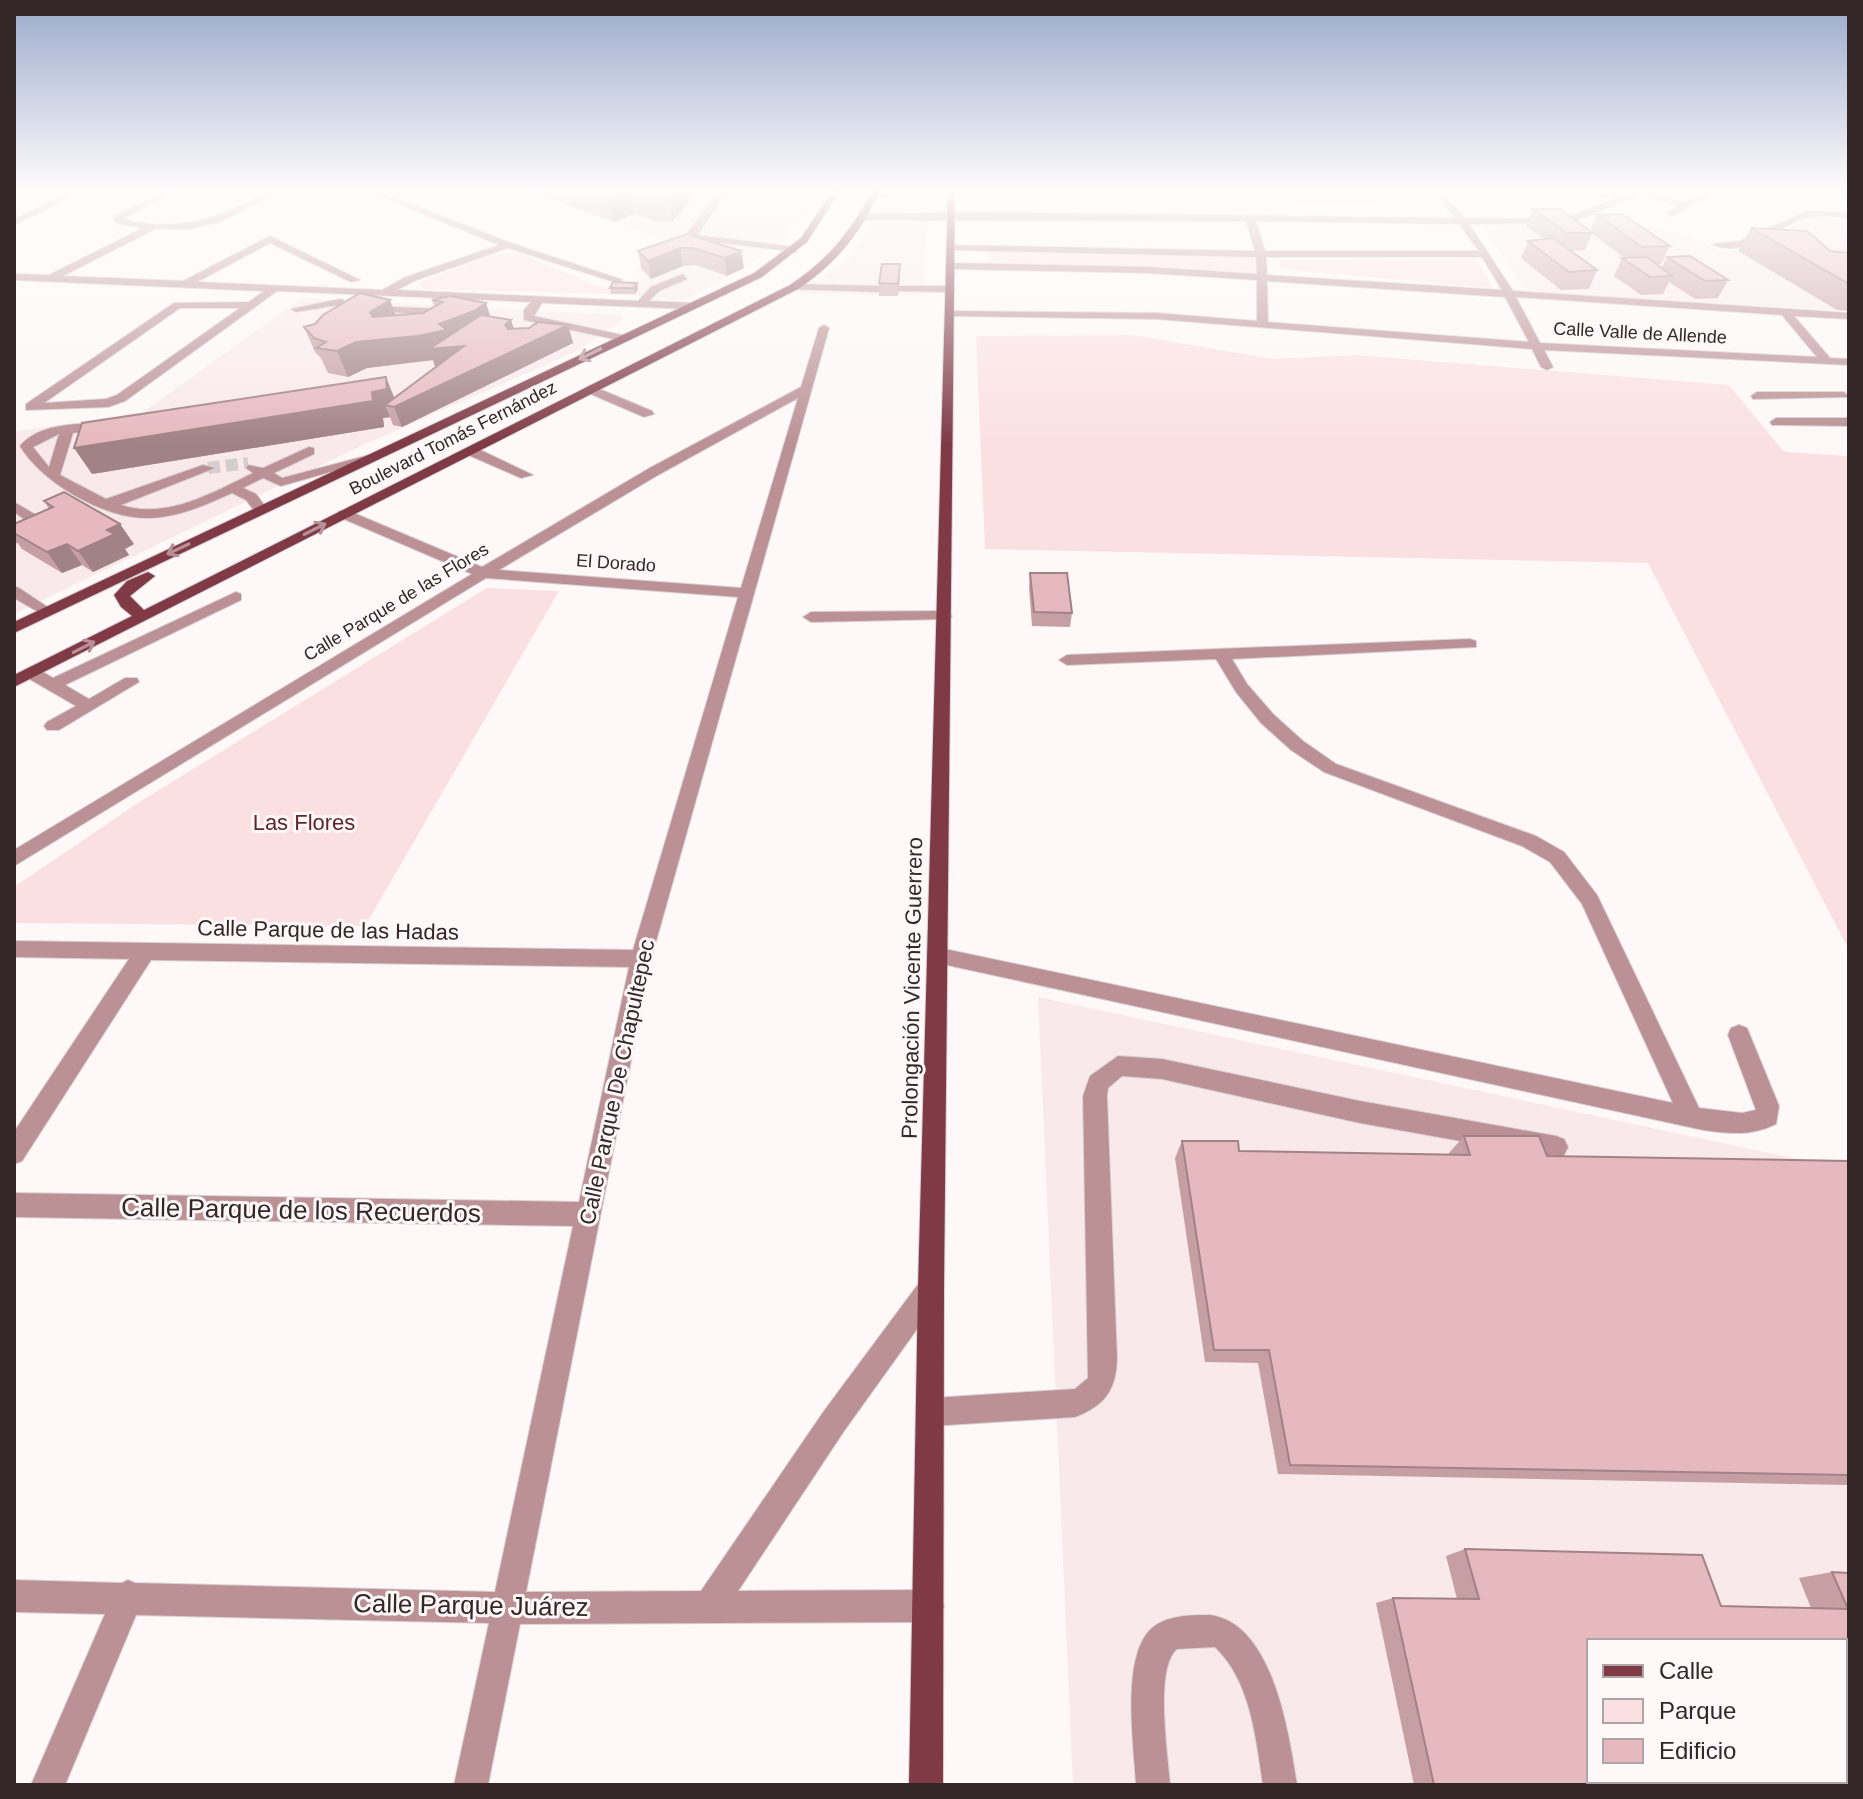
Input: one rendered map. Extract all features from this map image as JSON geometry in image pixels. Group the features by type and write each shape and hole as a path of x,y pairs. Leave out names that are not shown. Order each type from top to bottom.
{"main road":[{"name":"Boulevard Tomás Fernández","path":"14,628 758,275"},
{"name":"Boulevard Tomás Fernández","path":"14,682 794,287 811,275"},
{"name":"Prolongación Vicente Guerrero","path":"926,1785 931,1288 940,956 950,275"},
{"path":"590,389 617,364 696,323 701,315 692,306"},
{"path":"143,617 123,600 125,590 231,535 261,510"}],"street":[{"path":"49,278 55,275"},
{"path":"185,284 202,275"},
{"path":"345,275 355,280"},
{"path":"384,293 422,275"},
{"path":"602,275 618,280"},
{"path":"1219,275 1849,316"},
{"path":"1262,275 1263,324"},
{"path":"1498,275 1547,367"},
{"path":"14,277 692,306"},
{"path":"642,302 655,289 683,277"},
{"path":"794,287 880,289"},
{"path":"253,305 178,305 30,407 108,403 121,398 253,305 275,288"},
{"path":"899,289 950,289"},
{"path":"317,290 296,309 340,302 354,307 429,313 466,310 499,299"},
{"path":"340,302 350,292"},
{"path":"539,300 529,310 528,318 623,338"},
{"path":"593,302 636,311 651,325"},
{"name":"Calle Valle de Allende","path":"949,313 1116,315 1536,346 1849,362"},
{"path":"1786,313 1827,361"},
{"name":"Calle Parque De Chapultepec","path":"471,1785 641,959 824,328"},
{"path":"590,389 648,414"},
{"name":"Calle Parque de las Flores","path":"14,859 653,472 804,390"},
{"path":"1757,396 1847,398"},
{"path":"1776,422 1849,422"},
{"path":"114,425 38,436 26,446 35,460 64,485 136,513 165,513 230,487 253,468 309,451"},
{"path":"54,475 59,449 67,431"},
{"path":"471,451 526,475"},
{"path":"251,497 281,482 377,456"},
{"path":"110,504 208,468"},
{"path":"253,468 281,482"},
{"path":"230,487 251,497 261,510"},
{"path":"14,506 38,522 38,527 14,540"},
{"name":"El Dorado","path":"344,514 483,573 747,593"},
{"path":"14,591 47,612"},
{"path":"52,685 236,597"},
{"path":"811,617 944,616"},
{"path":"1067,660 1470,644"},
{"path":"1221,654 1246,694 1290,742 1309,756 1330,768 1529,841 1557,857 1590,900 1691,1117"},
{"path":"32,673 89,706"},
{"path":"53,726 131,682"},
{"name":"Calle Parque de las Hadas","path":"14,949 641,959"},
{"path":"14,1153 145,952"},
{"path":"940,956 1355,1048 1691,1117 1738,1124 1762,1121 1768,1116 1739,1035"},
{"path":"932,1412 1075,1403 1090,1399 1099,1388 1103,1350 1095,1096 1098,1083 1118,1066 1162,1069 1360,1112 1556,1147"},
{"name":"Calle Parque de los Recuerdos","path":"14,1205 588,1214"},
{"path":"710,1606 834,1421 931,1288"},
{"name":"Calle Parque Juárez","path":"14,1596 128,1596 507,1608 928,1606"},
{"path":"48,1785 128,1596"},
{"path":"1153,1785 1150,1672 1155,1650 1165,1637 1180,1632 1216,1630 1229,1636 1241,1652 1257,1685 1280,1785"}],"shaded area":[{"path":"643,275 731,275 685,300 611,294 615,288 631,287"},
{"path":"824,275 924,275 923,295 795,294"},
{"path":"1516,275 1778,275 1837,310 1528,293"},
{"path":"302,298 619,315 624,319 575,352 365,444 14,614 14,432 143,412"},
{"path":"1038,997 1849,1170 1849,1785 1073,1785"}],"green space":[{"path":"440,275 571,275 597,286 615,288 611,294 424,289 419,283"},
{"path":"1347,275 1485,275 1493,288"},
{"path":"1132,335 1274,359 1356,355 1729,385 1784,452 1849,456 1849,950 1648,563 985,549 976,336"},
{"name":"Las Flores","path":"487,588 559,591 365,926 14,923 14,887 138,803"}],"building":[{"path":"880,275 899,275 898,284 879,283"},
{"path":"1695,275 1720,275 1728,280 1705,281"},
{"path":"1833,275 1849,275 1849,284"},
{"path":"613,282 637,283 634,288 610,288"},
{"path":"360,293 390,300 370,312 373,317 423,313 443,302 432,300 450,296 486,303 474,311 439,324 447,330 356,342 337,351 316,348 326,342 314,338 304,327 315,324 323,315"},
{"path":"481,315 511,320 505,325 508,329 529,328 538,322 568,325 394,407 385,405 464,346 429,349"},
{"path":"386,377 387,389 372,392 373,401 74,448 82,423"},
{"path":"64,492 120,524 107,530 115,534 78,551 67,544 47,552 14,533 14,524 53,507 44,501"},
{"path":"1030,573 1067,573 1072,613 1034,612"},
{"path":"1464,1136 1539,1136 1547,1156 1849,1161 1849,1475 1290,1465 1269,1350 1214,1350 1182,1141 1238,1141 1239,1151 1470,1155"},
{"path":"1465,1549 1702,1555 1721,1606 1848,1609 1832,1572 1849,1573 1849,1785 1434,1785 1393,1598 1479,1599"}],"tunnel":[{"path":"208,468 248,463"}]}
